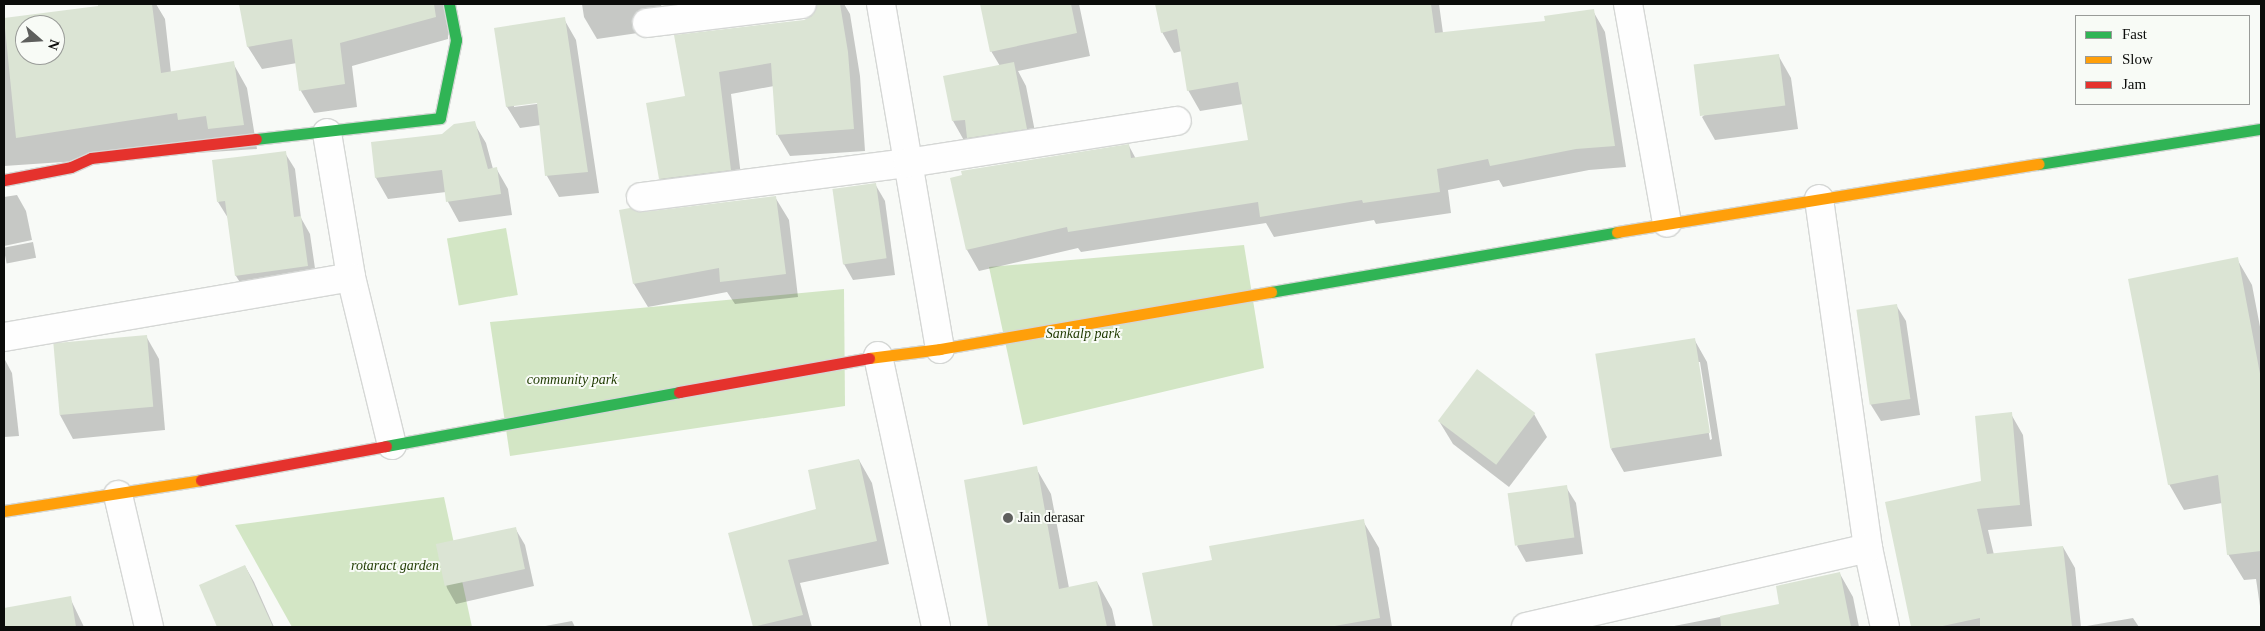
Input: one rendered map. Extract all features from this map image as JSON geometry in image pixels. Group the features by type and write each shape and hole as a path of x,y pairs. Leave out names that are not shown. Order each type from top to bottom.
{"main road":[{"path":"4,180 72,167 91,158 328,134 440,118 456,40 449,4"},
{"path":"4,511 118,494 878,356 940,349 1667,224 2261,129"}],"street":[{"path":"647,23 802,4"},
{"path":"881,4 940,349"},
{"path":"1628,4 1667,224"},
{"path":"641,197 908,163 1177,121"},
{"path":"328,134 351,277 392,445"},
{"path":"1819,199 1868,548 1886,627"},
{"path":"4,337 351,277"},
{"path":"878,356 936,627"},
{"path":"118,494 149,627"},
{"path":"1526,627 1868,548"}],"green space":[{"path":"506,228 518,295 459,305 447,238"},
{"name":"Sankalp park","path":"1244,245 1264,368 1023,425 989,267"},
{"name":"community park","path":"844,289 845,406 510,456 490,322"},
{"name":"rotaract garden","path":"444,497 472,627 292,627 235,525"}],"building":[{"path":"98,4 152,4 161,73 234,61 244,125 208,129 206,116 178,120 177,113 16,138 4,18 15,17 15,65 65,65 65,15 28,15 98,6"},
{"path":"239,4 434,4 436,17 340,43 345,84 299,91 292,39 247,47"},
{"path":"817,4 840,4 848,52 854,129 776,135 771,63 719,72 731,170 659,179 646,103 685,96 674,35 804,20 812,16"},
{"path":"980,4 1071,4 1077,33 990,52"},
{"path":"1155,4 1431,4 1435,33 1545,21 1544,16 1594,9 1615,146 1576,149 1490,166 1488,159 1437,169 1440,192 1363,203 1362,200 1260,217 1258,202 1068,232 1067,227 966,250 950,178 962,175 961,171 1129,144 1131,158 1248,140 1238,82 1187,91 1177,29 1161,33"},
{"path":"565,17 588,172 545,176 537,103 506,107 494,28"},
{"path":"1779,54 1785,106 1700,116 1694,64"},
{"path":"1014,62 1027,129 967,138 965,120 952,121 943,76"},
{"path":"475,121 488,169 497,167 501,194 446,202 442,170 375,178 371,142 442,134 454,124"},
{"path":"286,151 294,217 301,216 308,266 235,276 225,201 217,202 212,160"},
{"path":"876,183 887,258 843,264 832,189"},
{"path":"776,196 786,274 720,282 719,268 633,284 619,210 630,208 643,212"},
{"path":"2238,257 2261,379 2261,551 2227,555 2218,475 2168,485 2128,279"},
{"path":"1897,304 1910,399 1870,405 1856,310"},
{"path":"147,335 153,407 60,415 53,343"},
{"path":"1695,338 1710,433 1610,449 1595,354"},
{"path":"1477,369 1535,413 1496,465 1438,421"},
{"path":"2012,412 2020,505 1977,509 1987,554 2063,546 2072,627 1980,627 1980,618 1938,627 1911,627 1885,502 1981,481 1975,416"},
{"path":"859,459 877,541 788,560 803,615 753,627 728,533 816,509 808,470"},
{"path":"1037,466 1059,589 1097,581 1107,627 988,627 964,480"},
{"path":"1567,485 1574,537 1515,546 1508,493"},
{"path":"1364,519 1380,618 1329,627 1153,627 1142,573 1212,560 1209,546"},
{"path":"516,527 525,569 445,586 436,544"},
{"path":"245,565 273,627 217,627 199,585"},
{"path":"1840,572 1851,627 1721,627 1720,616 1779,604 1776,586"},
{"path":"71,596 76,627 4,627 4,608"}],"traffic: fast":[{"path":"256,139 440,118 456,40 449,4"},
{"path":"2039,164 2261,129"},
{"path":"1271,292 1617,232"},
{"path":"386,446 679,392"}],"traffic: slow":[{"path":"1617,232 2039,164"},
{"path":"869,358 940,349 1271,292"},
{"path":"4,511 201,480"}],"traffic: jam":[{"path":"4,180 71,167 91,158 256,139"},
{"path":"679,392 869,358"},
{"path":"201,480 386,446"}],"place":[{"name":"Jain derasar","path":"1008,518"}]}
